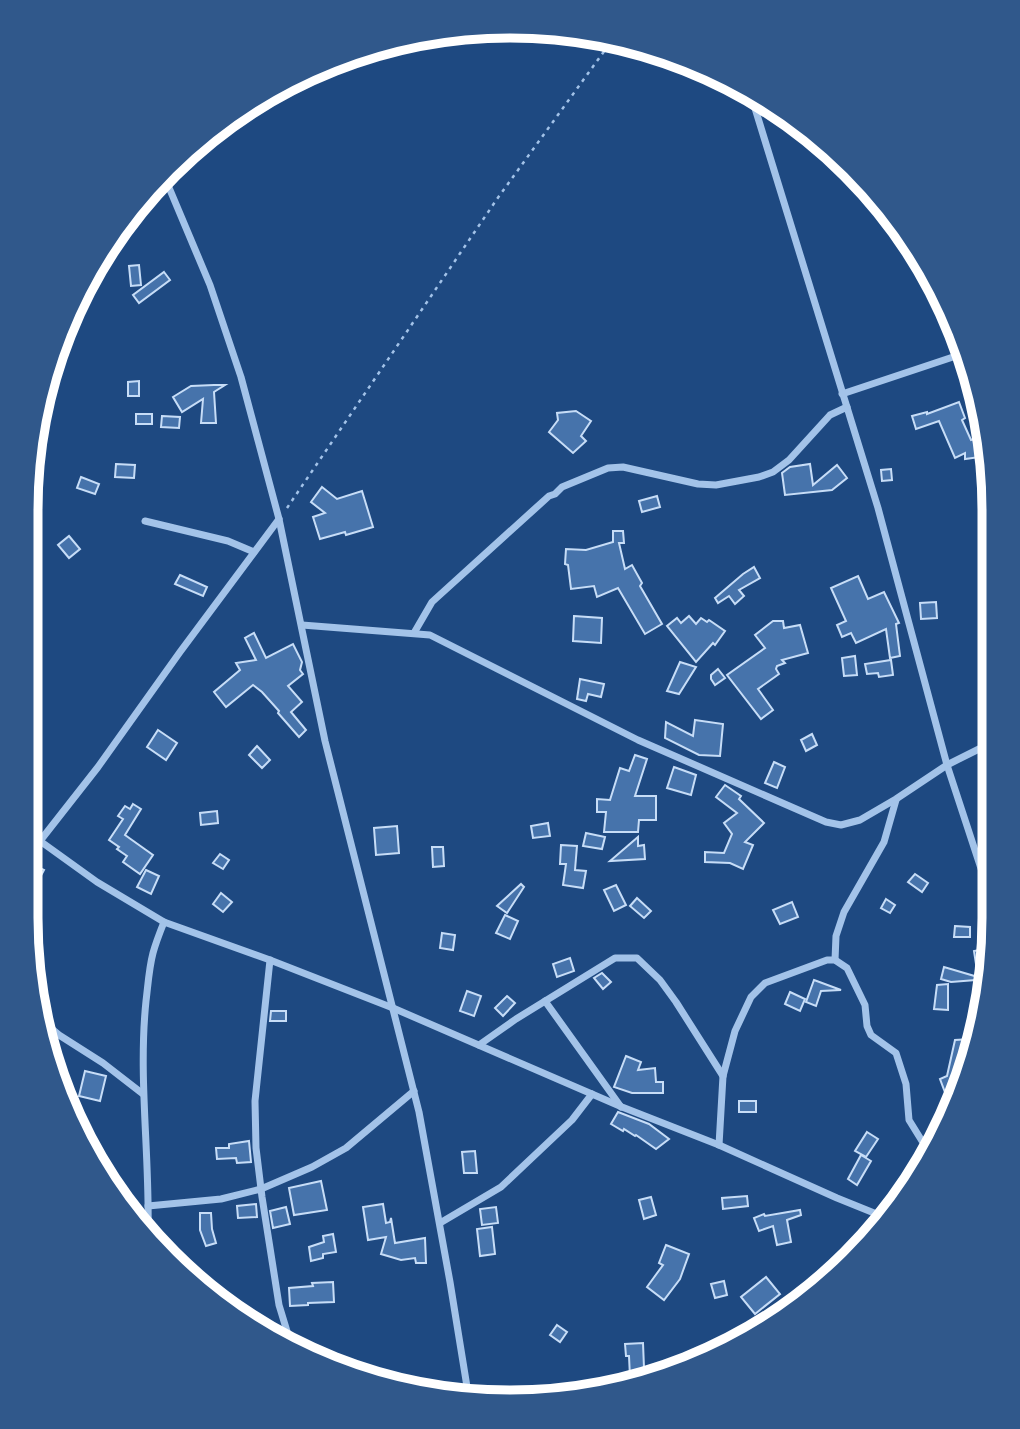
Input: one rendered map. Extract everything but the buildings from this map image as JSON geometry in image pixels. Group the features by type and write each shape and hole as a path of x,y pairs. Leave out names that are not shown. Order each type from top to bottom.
{"street":[{"path":"755,107 878,508 947,765 982,870"},
{"path":"168,186 210,285 241,377 279,519 325,741 414,1091 440,1223 467,1388"},
{"path":"842,394 955,356"},
{"path":"414,632 432,602 562,487 608,468 623,467 698,484 716,485 759,477 773,472 789,460 830,415 847,407"},
{"path":"279,519 98,767 40,841 97,882 164,922 393,1007 877,1214"},
{"path":"145,521 228,541 254,552"},
{"path":"302,625 430,635 638,740 826,822 841,825 860,820 947,765 982,748"},
{"path":"835,960 836,936 844,912 884,842 896,799"},
{"path":"148,1220 143,1094 144,1026 153,953 164,922"},
{"path":"479,1045 615,958 637,958 660,980 723,1076"},
{"path":"270,960 255,1101 256,1148 279,1306 287,1334"},
{"path":"719,1145 723,1076 735,1031 751,998 765,983 827,960 835,960 847,968 865,1005 867,1026 871,1035 896,1053 906,1084 909,1120 925,1143"},
{"path":"545,1001 622,1107"},
{"path":"52,1029 143,1094"},
{"path":"148,1206 222,1199 261,1189 312,1167 346,1148 414,1091"},
{"path":"440,1223 502,1187 572,1120 592,1094"}],"path":[{"path":"279,519 497,199 606,49"}]}
